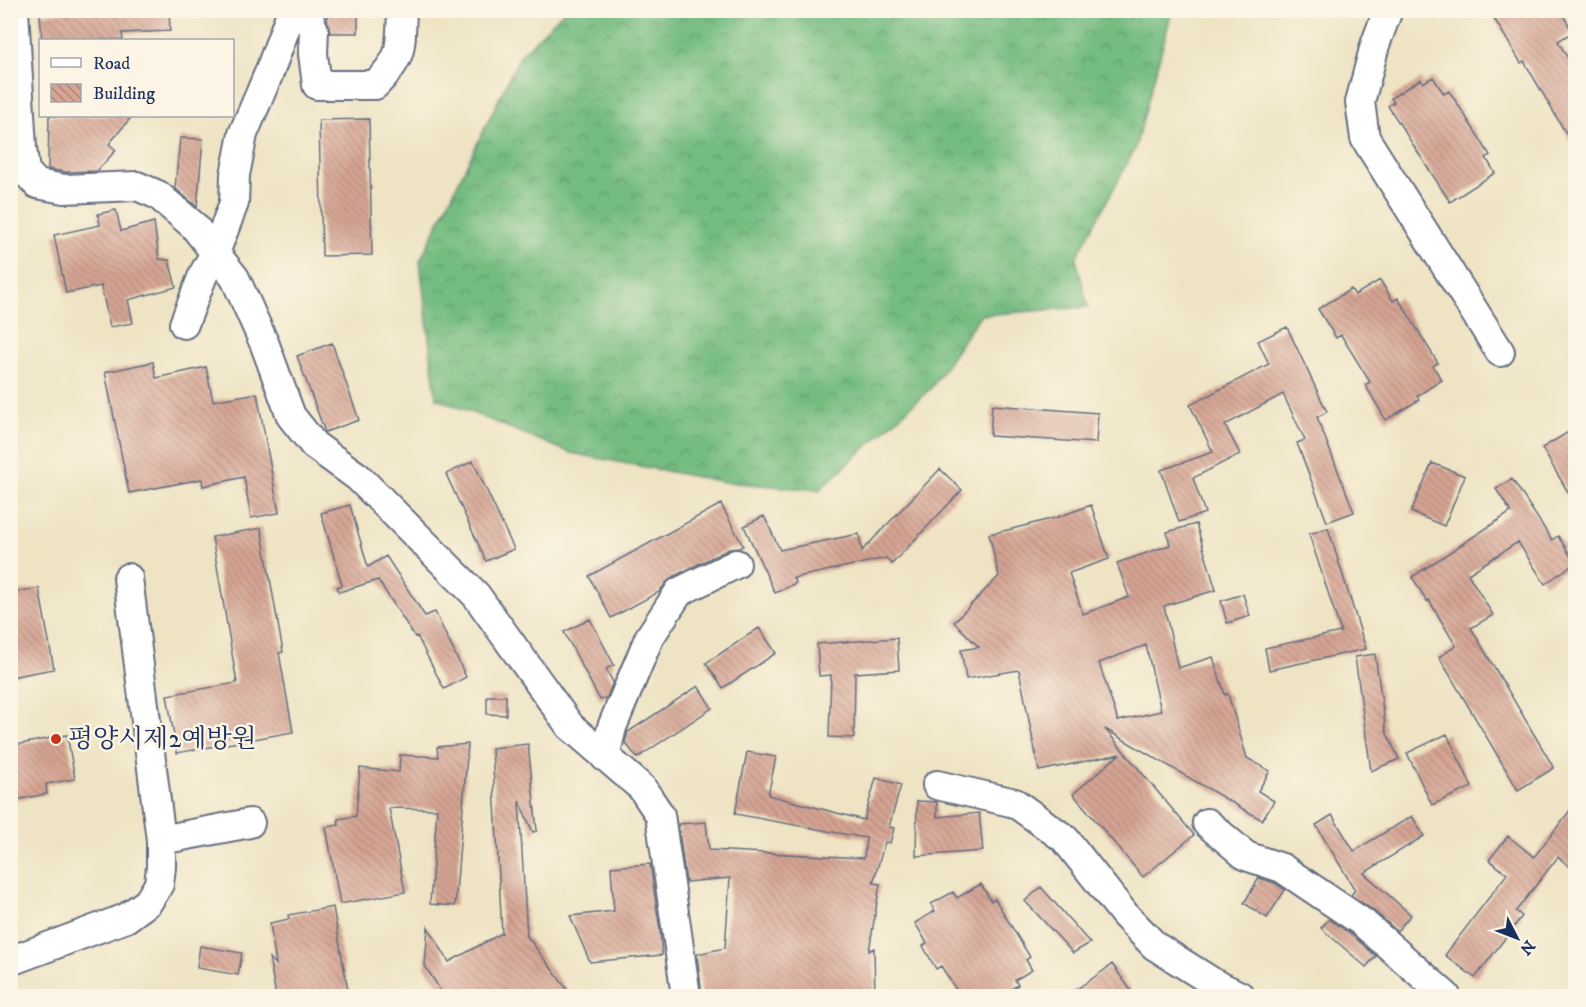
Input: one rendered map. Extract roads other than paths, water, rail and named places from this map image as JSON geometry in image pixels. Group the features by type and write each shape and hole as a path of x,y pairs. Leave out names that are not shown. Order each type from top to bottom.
{"street":[{"path":"14,10 25,171 37,184 64,189 137,186 158,195 194,226 235,278 265,345 291,416 314,446 358,477 476,595 570,726 642,788 660,815 686,996"},
{"path":"184,324 234,203 235,175 243,134 292,10"},
{"path":"305,10 314,30 313,54 317,85 375,85 391,69 400,52 402,10"},
{"path":"1388,10 1375,45 1360,102 1365,138 1500,352"},
{"path":"605,757 612,727 649,638 672,602 679,592 736,564"},
{"path":"10,960 126,918 148,902 159,884 161,840 128,578"},
{"path":"938,784 1015,803 1065,839 1125,915 1155,946 1217,985 1240,996"},
{"path":"161,840 250,823"},
{"path":"1207,823 1246,856 1282,868 1362,922 1446,996"}],"place":[{"name":"평양시제2예방원","path":"56,739"}]}
